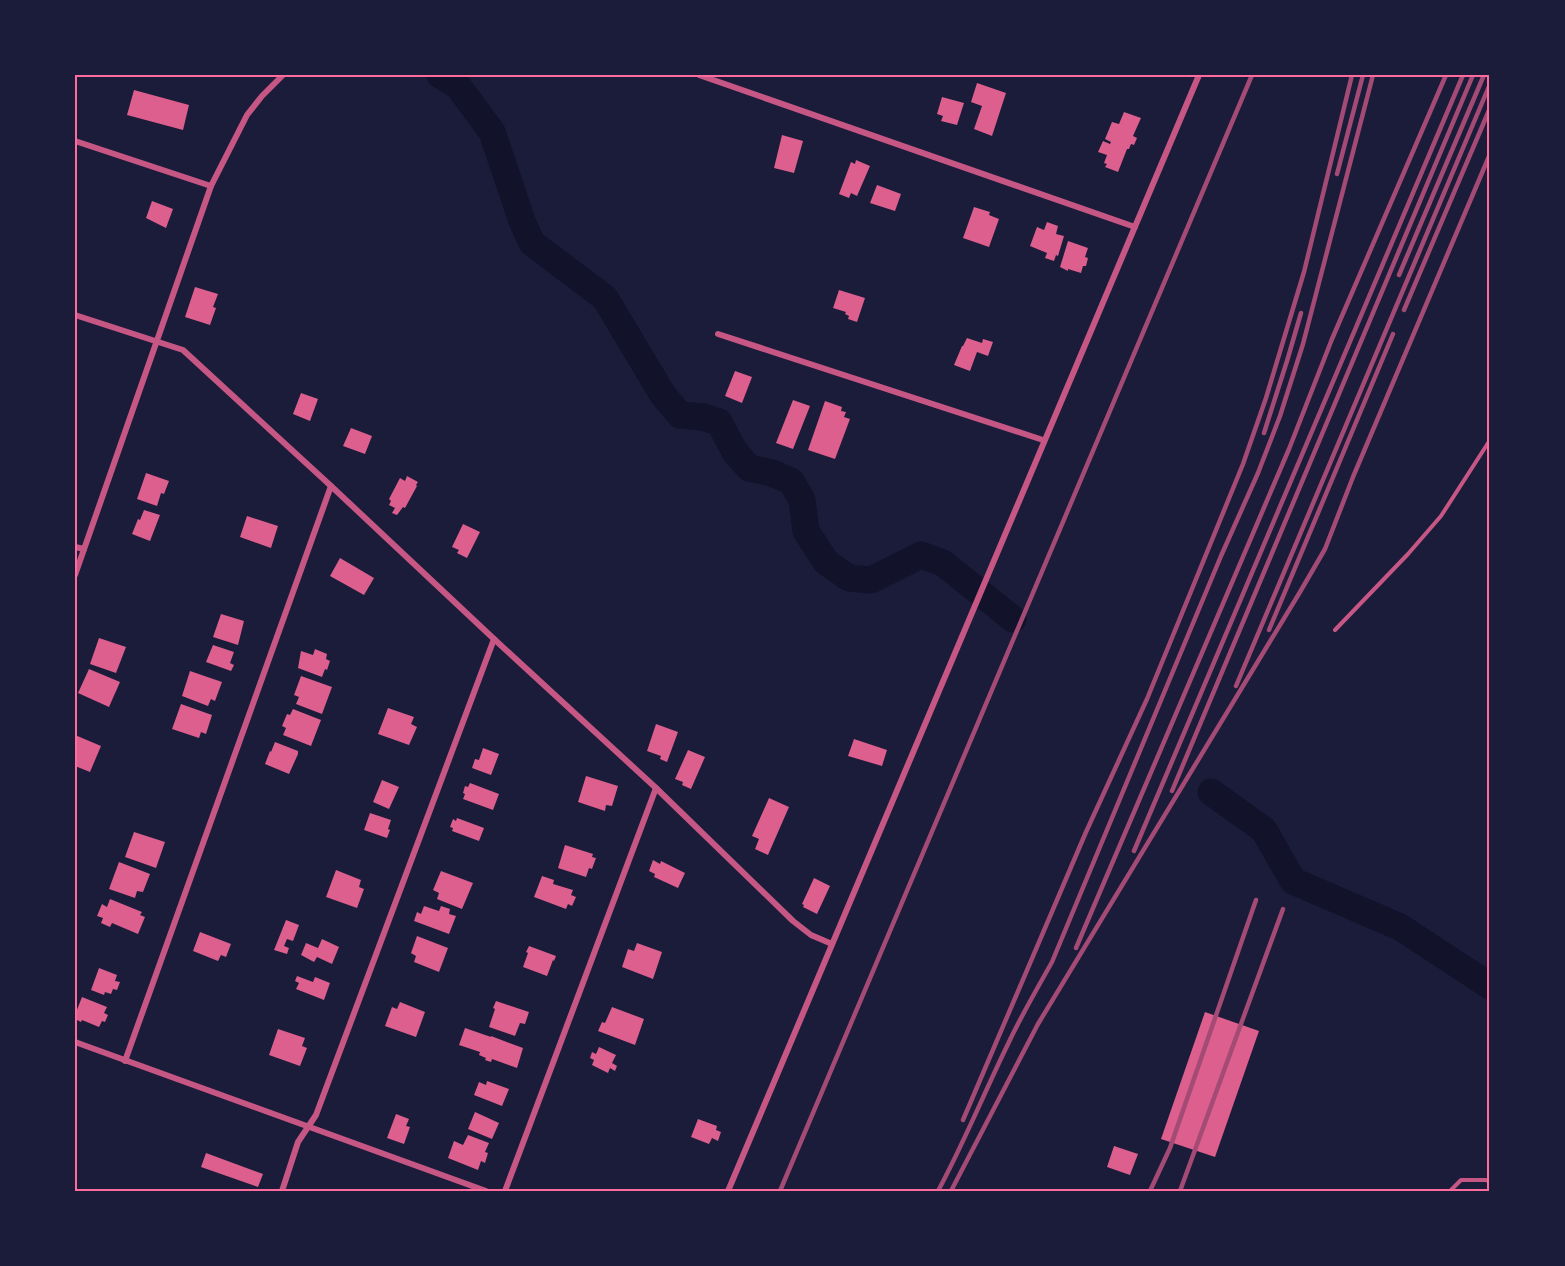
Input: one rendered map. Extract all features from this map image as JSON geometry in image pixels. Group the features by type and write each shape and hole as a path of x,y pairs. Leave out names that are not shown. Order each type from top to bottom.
{"street":[{"path":"75,575 211,186 247,115 283,75"},
{"path":"699,75 1135,227"},
{"path":"728,1191 1199,75"},
{"path":"75,141 211,186"},
{"path":"75,315 183,350 656,788 793,921 811,935 832,944"},
{"path":"718,334 1044,440"},
{"path":"125,1061 331,486"},
{"path":"75,547 84,549"},
{"path":"282,1191 298,1142 316,1115 494,639"},
{"path":"505,1191 656,788"},
{"path":"75,1042 486,1191"}],"lane":[{"path":"1335,630 1441,516 1490,440"},
{"path":"1450,1191 1461,1180 1490,1182"}],"building":[{"path":"977,83 1006,93 992,136 974,129 982,106 971,102"},
{"path":"134,90 189,105 183,130 127,115"},
{"path":"942,97 964,103 957,125 941,121 943,116 937,114"},
{"path":"1124,112 1141,118 1133,136 1137,138 1134,145 1131,144 1127,149 1118,172 1105,167 1107,155 1098,152 1103,141 1110,144 1111,142 1105,139 1112,122 1119,124"},
{"path":"782,135 803,141 794,173 774,168"},
{"path":"856,160 870,166 857,196 851,193 849,198 839,194 851,162 855,164"},
{"path":"877,185 901,194 895,211 870,203"},
{"path":"152,201 173,209 166,228 146,218"},
{"path":"974,207 990,212 989,215 999,219 989,247 963,238"},
{"path":"1047,222 1058,226 1056,234 1064,236 1058,256 1056,255 1054,261 1045,258 1047,253 1030,246 1037,227 1044,230"},
{"path":"1068,241 1088,248 1085,257 1088,258 1086,266 1083,266 1081,273 1060,267"},
{"path":"195,287 218,294 210,325 185,317"},
{"path":"839,290 865,298 857,322 848,319 846,312 833,308"},
{"path":"967,338 982,343 983,339 993,342 988,356 977,352 970,371 954,365"},
{"path":"735,371 752,377 742,403 725,396"},
{"path":"301,393 318,399 310,421 293,414"},
{"path":"793,400 810,406 793,449 776,443"},
{"path":"825,401 842,407 841,411 846,412 844,417 850,419 835,459 808,450"},
{"path":"351,428 372,436 365,454 343,446"},
{"path":"146,473 169,481 164,494 161,493 157,506 137,499"},
{"path":"407,476 418,482 417,486 405,508 403,507 397,515 392,513 395,508 389,505 391,501 389,499 400,478 405,481"},
{"path":"144,510 160,515 150,541 132,534"},
{"path":"247,516 278,526 271,548 240,537"},
{"path":"463,524 480,532 467,558 457,553 459,550 452,547"},
{"path":"340,558 374,578 364,595 330,576"},
{"path":"221,614 244,621 238,645 213,637"},
{"path":"99,638 126,647 116,673 90,664"},
{"path":"213,645 234,652 230,663 234,665 231,671 206,662"},
{"path":"315,649 327,654 326,659 330,661 322,677 298,668 301,651 313,655"},
{"path":"89,669 120,682 109,707 78,693"},
{"path":"190,671 222,682 215,701 211,699 208,706 182,696"},
{"path":"301,676 332,687 322,714 296,704 299,697 294,695"},
{"path":"181,704 212,715 206,734 201,732 199,738 172,729"},
{"path":"388,708 414,717 411,724 417,727 409,745 378,734"},
{"path":"293,709 321,720 311,746 283,735 286,728 282,726 287,714 290,715"},
{"path":"656,724 678,732 667,762 660,759 661,756 647,751"},
{"path":"75,735 101,746 90,772 75,766"},
{"path":"854,739 887,750 882,766 848,756"},
{"path":"275,742 298,751 289,774 265,764"},
{"path":"483,748 499,754 491,775 472,768 475,759 479,760"},
{"path":"688,750 705,757 691,789 675,779"},
{"path":"586,776 618,786 612,806 606,805 605,811 578,802"},
{"path":"382,780 399,787 389,809 373,802"},
{"path":"470,783 499,794 493,810 463,799 465,786 468,787"},
{"path":"769,798 789,807 768,855 755,849 759,839 752,836"},
{"path":"370,813 391,820 387,838 364,830"},
{"path":"457,818 484,828 479,841 452,831 453,828 450,827 453,819 456,821"},
{"path":"134,832 165,842 156,868 125,857"},
{"path":"565,845 593,854 592,857 596,858 586,877 558,868"},
{"path":"653,860 660,864 661,861 685,873 678,888 654,877 655,874 649,871"},
{"path":"119,862 150,874 143,892 137,891 135,898 109,889"},
{"path":"336,870 361,880 359,887 364,889 357,908 326,897"},
{"path":"441,871 473,883 462,909 437,899 439,893 433,890"},
{"path":"542,876 554,880 553,884 573,890 571,895 576,897 572,906 568,904 566,909 534,897"},
{"path":"814,878 830,886 817,914 803,907 802,904"},
{"path":"110,899 142,912 140,915 145,917 138,934 112,923 110,927 101,923 103,918 97,916 102,904 107,907"},
{"path":"424,906 439,911 441,906 450,909 449,914 456,916 449,934 414,921 417,912 421,914"},
{"path":"286,920 299,925 293,941 287,939 284,946 289,948 287,954 274,950"},
{"path":"200,932 231,944 226,957 221,955 218,961 193,951"},
{"path":"417,936 448,948 439,972 414,962 416,956 411,953"},
{"path":"322,939 339,947 332,964 317,957 314,962 301,955 306,943 318,948"},
{"path":"637,943 662,952 653,979 622,967 628,949 634,951"},
{"path":"529,946 556,956 547,976 523,967"},
{"path":"99,968 117,975 115,981 120,982 117,990 113,989 111,994 105,992 104,995 91,990"},
{"path":"297,976 313,982 315,977 330,983 324,1000 296,989 299,983 295,981"},
{"path":"82,997 107,1007 104,1013 108,1015 99,1027 75,1019"},
{"path":"496,1001 529,1012 525,1024 520,1023 515,1036 489,1027"},
{"path":"400,1002 425,1012 416,1037 385,1026 392,1007 397,1009"},
{"path":"612,1007 644,1019 635,1045 598,1031 602,1022 605,1023"},
{"path":"1205,1012 1259,1031 1215,1157 1161,1139"},
{"path":"465,1028 523,1048 517,1068 492,1059 491,1062 485,1060 486,1058 479,1055 480,1052 459,1045"},
{"path":"278,1029 305,1038 302,1046 307,1048 300,1066 269,1055"},
{"path":"599,1047 616,1055 612,1063 617,1066 615,1071 610,1068 608,1073 592,1065 594,1060 590,1058 592,1052 596,1054"},
{"path":"487,1081 509,1089 502,1106 474,1095 479,1082 486,1085"},
{"path":"475,1112 499,1123 492,1139 468,1129"},
{"path":"396,1114 409,1119 406,1126 410,1127 404,1144 387,1138"},
{"path":"698,1119 717,1126 716,1130 721,1132 718,1141 712,1138 709,1144 691,1137"},
{"path":"468,1135 489,1143 485,1152 488,1153 485,1163 481,1161 478,1170 448,1158 454,1141 463,1145"},
{"path":"1114,1146 1138,1154 1130,1175 1107,1167"},
{"path":"206,1153 263,1174 258,1187 201,1167"}],"waterway":[{"path":"440,75 458,86 492,132 522,221 532,243 605,298 663,395 680,415 703,417 719,422 735,452 749,468 772,473 791,481 802,500 806,531 826,562 849,578 871,580 921,555 943,563 1013,619"},
{"path":"1211,792 1264,830 1293,881 1400,927 1490,986"}],"railway":[{"path":"780,1191 1252,75"},
{"path":"963,1120 1086,832 1147,699 1243,464 1266,398 1304,272 1352,75"},
{"path":"1337,174 1363,75"},
{"path":"938,1191 1013,1034 1052,962 1221,556 1258,473 1280,416 1303,344 1373,75"},
{"path":"1076,948 1289,449 1332,339 1446,75"},
{"path":"1134,851 1463,75"},
{"path":"1172,791 1473,75"},
{"path":"1399,275 1484,75"},
{"path":"1236,686 1490,84"},
{"path":"1404,310 1490,108"},
{"path":"951,1191 1038,1024 1325,549 1353,477 1490,154"},
{"path":"1264,433 1301,313"},
{"path":"1269,630 1393,334"},
{"path":"1150,1191 1170,1148 1256,900"},
{"path":"1180,1191 1283,909"}]}
